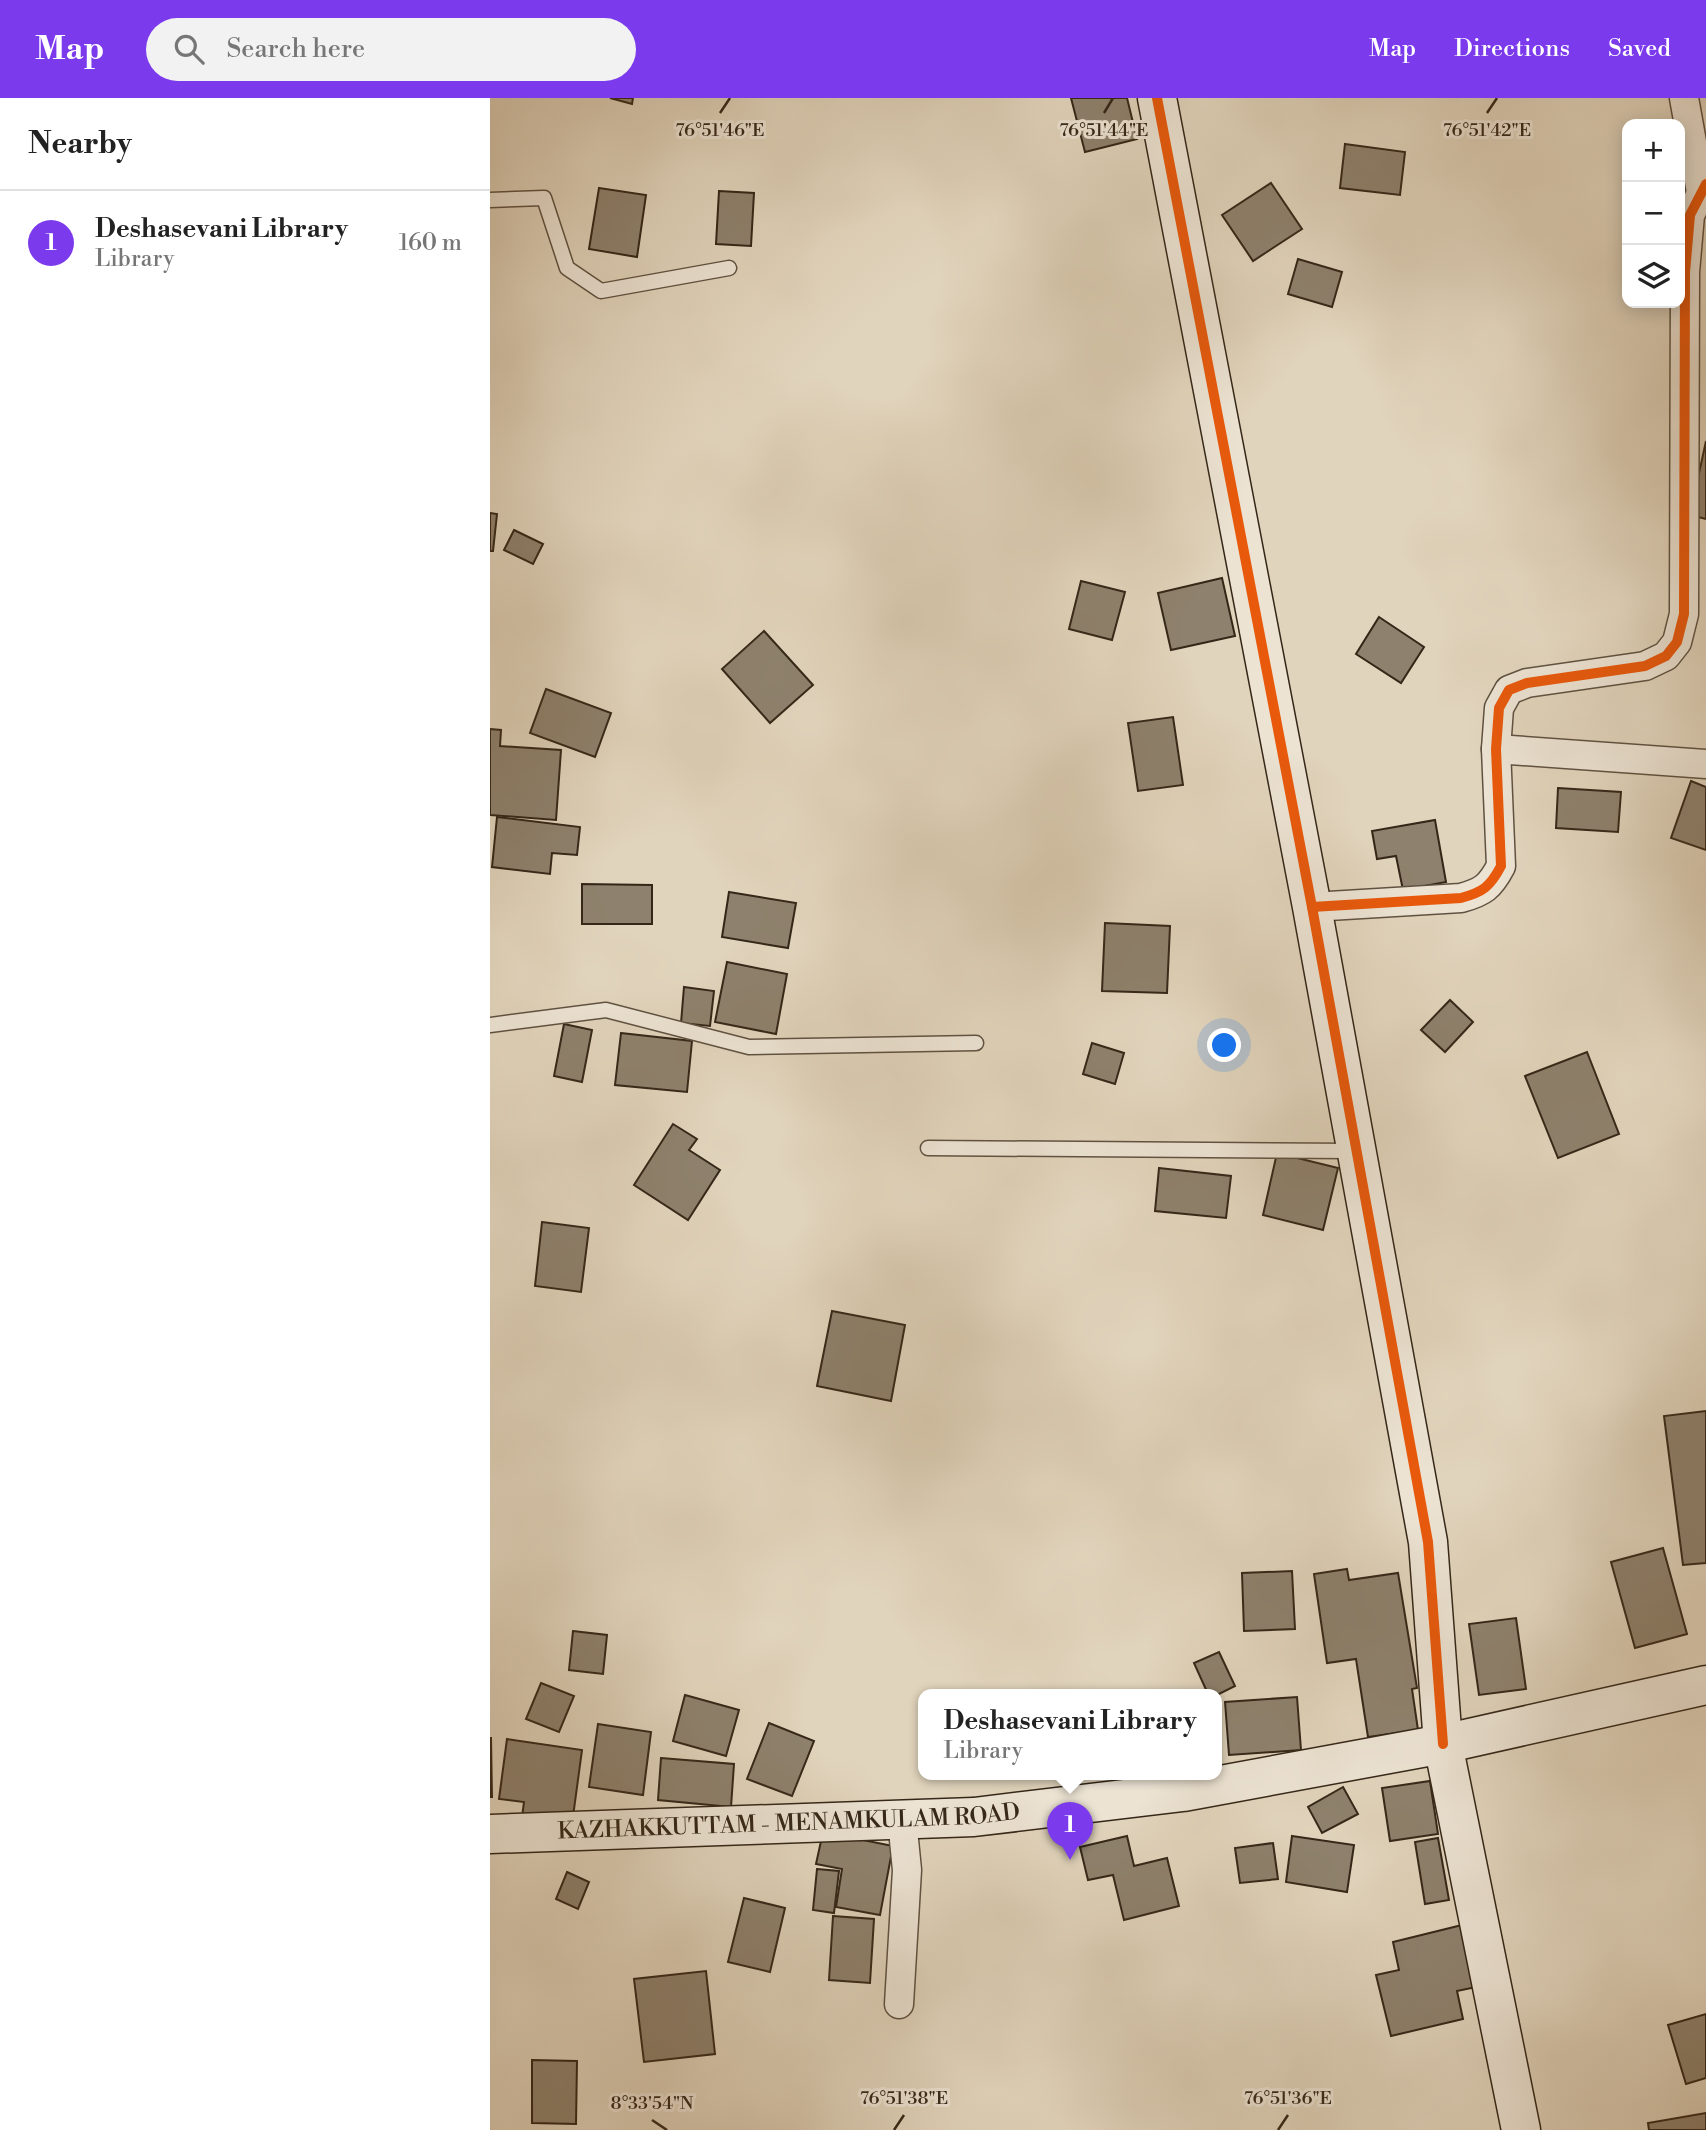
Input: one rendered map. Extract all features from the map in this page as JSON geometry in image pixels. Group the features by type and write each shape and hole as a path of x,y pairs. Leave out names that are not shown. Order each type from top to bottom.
{"street":[{"path":"1157,98 1312,907 1428,1542 1443,1744 1521,2130"},
{"path":"1312,907 1461,898 1479,893 1493,881 1501,866 1496,749 1499,708 1508,690 1527,683 1645,666 1666,656 1677,642 1684,614 1685,272 1690,215 1704,188 1684,98"},
{"path":"1496,749 1706,764"},
{"name":"KAZHAKKUTTAM - MENAMKULAM ROAD","path":"490,1834 974,1817 1184,1792 1443,1744 1706,1685"},
{"path":"899,2004 906,1870 902,1820"}],"lane":[{"path":"490,200 544,198 567,268 601,291 729,268"},
{"path":"490,1025 606,1010 749,1047 976,1043"},
{"path":"928,1148 1357,1151"}],"building":[{"path":"610,98 633,98 632,104"},
{"path":"1071,98 1127,98 1137,139 1085,152"},
{"path":"1345,144 1405,152 1400,195 1340,188"},
{"path":"1271,183 1302,229 1253,261 1222,215"},
{"path":"599,188 646,195 637,257 589,249"},
{"path":"719,191 754,193 751,246 716,244"},
{"path":"1298,259 1342,272 1332,307 1288,294"},
{"path":"1706,441 1706,519 1690,515"},
{"path":"490,513 497,514 493,551 490,551"},
{"path":"514,530 543,544 533,564 504,550"},
{"path":"1222,578 1235,636 1171,650 1158,593"},
{"path":"1081,581 1125,592 1112,640 1069,629"},
{"path":"1379,617 1424,647 1401,683 1356,654"},
{"path":"764,631 813,685 770,723 722,669"},
{"path":"546,689 611,713 595,757 530,733"},
{"path":"1173,717 1183,785 1138,791 1128,723"},
{"path":"490,729 501,730 500,746 561,750 556,820 490,815"},
{"path":"1691,781 1706,787 1706,850 1671,838"},
{"path":"1558,788 1621,792 1618,832 1556,828"},
{"path":"497,817 580,827 577,855 552,853 550,874 492,867"},
{"path":"1435,820 1446,882 1403,890 1396,856 1377,859 1372,831"},
{"path":"582,884 652,885 652,924 582,924"},
{"path":"729,892 796,903 788,948 722,937"},
{"path":"1105,923 1170,926 1167,993 1102,991"},
{"path":"727,962 787,974 776,1034 715,1022"},
{"path":"684,987 714,991 710,1026 681,1023"},
{"path":"1450,1000 1473,1022 1445,1052 1421,1030"},
{"path":"564,1024 592,1030 582,1082 554,1076"},
{"path":"621,1033 692,1041 687,1092 615,1085"},
{"path":"1092,1043 1124,1053 1115,1084 1083,1074"},
{"path":"1587,1052 1619,1134 1558,1158 1525,1076"},
{"path":"673,1124 697,1139 689,1150 720,1170 688,1220 634,1185"},
{"path":"1277,1153 1338,1168 1323,1230 1263,1215"},
{"path":"1159,1168 1231,1176 1226,1218 1155,1211"},
{"path":"542,1222 589,1228 581,1292 535,1286"},
{"path":"832,1311 905,1325 891,1401 817,1386"},
{"path":"1706,1411 1706,1563 1683,1565 1664,1416"},
{"path":"1663,1548 1687,1634 1635,1648 1611,1562"},
{"path":"1347,1569 1349,1580 1398,1573 1417,1688 1412,1689 1418,1730 1368,1737 1356,1659 1327,1663 1314,1574"},
{"path":"1292,1571 1295,1629 1244,1631 1242,1573"},
{"path":"1516,1618 1526,1689 1479,1695 1469,1624"},
{"path":"573,1631 607,1635 603,1674 569,1670"},
{"path":"1219,1652 1235,1686 1222,1692 1222,1689 1206,1689 1194,1663"},
{"path":"541,1683 574,1696 559,1732 526,1719"},
{"path":"685,1695 739,1710 726,1756 673,1741"},
{"path":"1297,1697 1301,1750 1229,1755 1225,1702"},
{"path":"769,1723 814,1741 792,1796 747,1779"},
{"path":"598,1724 651,1732 643,1795 589,1787"},
{"path":"491,1738 492,1797 490,1797"},
{"path":"507,1739 582,1750 572,1824 522,1817 524,1802 499,1799"},
{"path":"661,1758 734,1764 731,1807 658,1800"},
{"path":"1430,1781 1438,1834 1390,1841 1382,1788"},
{"path":"1343,1787 1358,1814 1322,1833 1308,1807"},
{"path":"823,1832 893,1846 880,1915 836,1907 842,1869 816,1864"},
{"path":"1127,1836 1134,1866 1167,1858 1179,1906 1124,1920 1113,1875 1088,1880 1080,1847"},
{"path":"1292,1836 1354,1845 1347,1892 1286,1882"},
{"path":"1438,1838 1449,1900 1425,1904 1415,1842"},
{"path":"1273,1843 1278,1879 1240,1883 1235,1848"},
{"path":"817,1869 839,1871 834,1913 813,1910"},
{"path":"567,1872 589,1882 578,1909 556,1899"},
{"path":"744,1898 785,1908 770,1972 728,1962"},
{"path":"833,1916 874,1919 870,1983 829,1980"},
{"path":"1462,1925 1476,1987 1457,1991 1463,2019 1391,2036 1376,1975 1399,1970 1393,1942"},
{"path":"706,1971 715,2054 644,2062 634,1979"},
{"path":"1706,2014 1706,2078 1686,2084 1668,2025"},
{"path":"532,2060 577,2061 576,2124 532,2123"},
{"path":"1706,2113 1706,2130 1649,2130 1648,2123"}],"cycle path":[{"path":"1157,98 1312,907 1428,1542 1443,1744"},
{"path":"1312,907 1461,898 1485,888 1501,866 1496,749 1499,708 1509,690 1527,683 1645,666 1666,656 1677,642 1684,614 1685,272 1690,215 1706,184"}],"place":[{"name":"Deshasevani Library","path":"1070,1860"}]}
